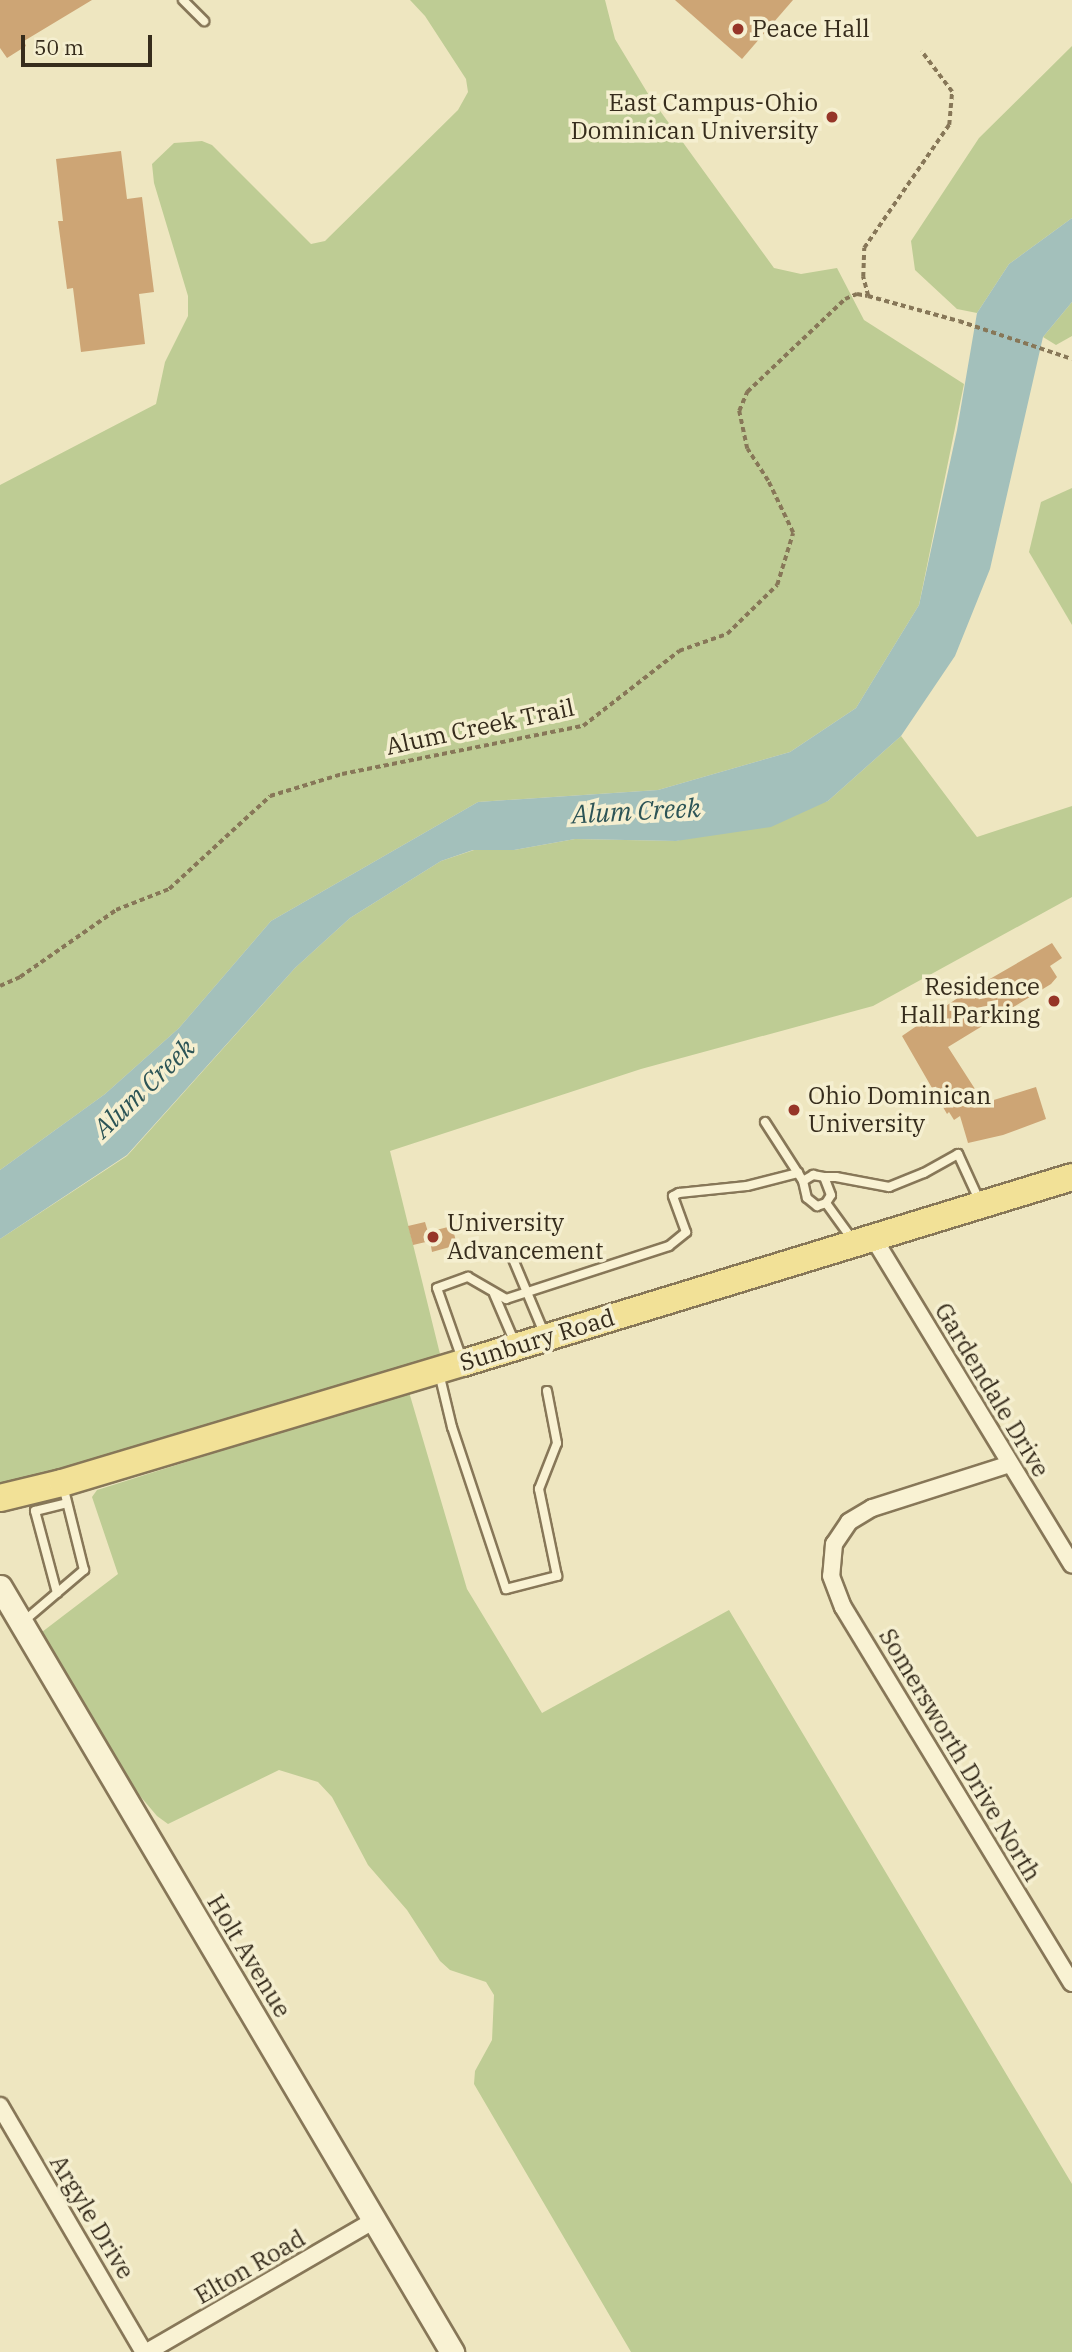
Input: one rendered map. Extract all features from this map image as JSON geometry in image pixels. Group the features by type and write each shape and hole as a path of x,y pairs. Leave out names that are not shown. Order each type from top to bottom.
{"main road":[{"name":"Sunbury Road","path":"0,1498 64,1493 451,1366 1072,1177"}],"street":[{"name":"Gardendale Drive","path":"864,1242 1010,1464 1072,1565"},
{"name":"Somersworth Drive North","path":"1010,1464 872,1508 849,1522 834,1544 831,1576 843,1607 1072,1983"},
{"name":"Holt Avenue","path":"0,1587 452,2352"},
{"name":"Argyle Drive","path":"0,2106 145,2352"},
{"name":"Elton Road","path":"145,2352 375,2220"}],"lane":[{"path":"183,0 204,21"},
{"path":"765,1122 803,1181 807,1198 817,1206 826,1203 831,1195 824,1177"},
{"path":"803,1181 814,1175 889,1187 924,1174 958,1154 982,1206"},
{"path":"547,1391 557,1443 539,1489 557,1576 506,1589 452,1427 451,1366 437,1288 468,1277 506,1299 528,1292 669,1246 683,1237 685,1224 673,1196 747,1186 798,1173"},
{"path":"826,1203 864,1242"},
{"path":"513,1259 547,1337"},
{"path":"494,1294 516,1347"},
{"path":"22,1623 84,1570 64,1493 35,1511 57,1593"}],"path":[{"path":"921,51 952,92 948,125 864,248 863,277 868,296 959,321 1071,358"},
{"name":"Alum Creek Trail","path":"0,986 20,977 116,910 169,889 270,796 342,774 583,726 679,652 727,634 777,585 793,533 768,481 747,449 739,411 747,392 845,299 857,294 868,296"}],"green space":[{"path":"410,0 605,0 615,39 650,97 774,268 801,274 837,268 864,320 964,384 919,605 856,708 790,752 658,790 478,802 271,921 179,1028 105,1094 0,1170 0,485 156,404 165,362 188,316 188,296 154,183 152,164 174,143 202,141 212,145 311,244 325,241 458,110 468,92 466,79 425,16"},
{"path":"1072,46 1072,218 1009,264 977,313 957,309 915,270 911,241 979,138"},
{"path":"1072,302 1072,336 1056,345 1043,337"},
{"path":"1072,488 1072,625 1029,552 1041,502"},
{"path":"901,736 977,837 1072,806 1072,897 873,1006 641,1069 390,1151 441,1358 0,1486 0,1239 127,1156 295,968 350,918 441,861 474,850 514,850 575,839 676,841 828,801"},
{"path":"409,1392 467,1589 542,1713 729,1610 1072,2184 1072,2352 631,2352 474,2084 475,2071 492,2040 494,1995 486,1982 450,1970 440,1961 407,1910 368,1865 332,1797 318,1782 279,1770 168,1824 157,1816 129,1783 42,1632 118,1574 92,1497 97,1490"}],"water":[{"name":"Alum Creek","path":"1072,218 1072,302 1043,337 990,569 955,656 901,736 828,801 771,827 676,841 575,839 514,850 473,850 441,861 350,918 295,968 127,1155 0,1239 0,1170 105,1094 179,1028 271,921 478,802 658,790 790,752 856,708 919,605 957,430 977,313 1009,264"}],"building":[{"path":"0,0 92,0 24,41 26,46 7,58 0,48"},
{"name":"Peace Hall","path":"675,0 793,0 742,59"},
{"path":"121,151 127,199 142,197 154,292 139,294 145,344 81,352 73,288 67,289 58,221 63,221 56,159"},
{"path":"1052,943 1062,958 1050,966 1057,977 1051,984 948,1047 984,1103 1036,1087 1046,1119 1003,1135 968,1143 960,1116 954,1120 949,1112 947,1114 902,1036 962,995"},
{"name":"University Advancement","path":"425,1222 428,1232 452,1226 457,1245 432,1252 430,1241 413,1245 408,1226"}],"place":[{"name":"Peace Hall","path":"738,29"},
{"name":"East Campus-Ohio Dominican University","path":"832,117"},
{"name":"Residence Hall Parking","path":"1054,1001"},
{"name":"Ohio Dominican University","path":"794,1110"},
{"name":"University Advancement","path":"433,1237"}]}
